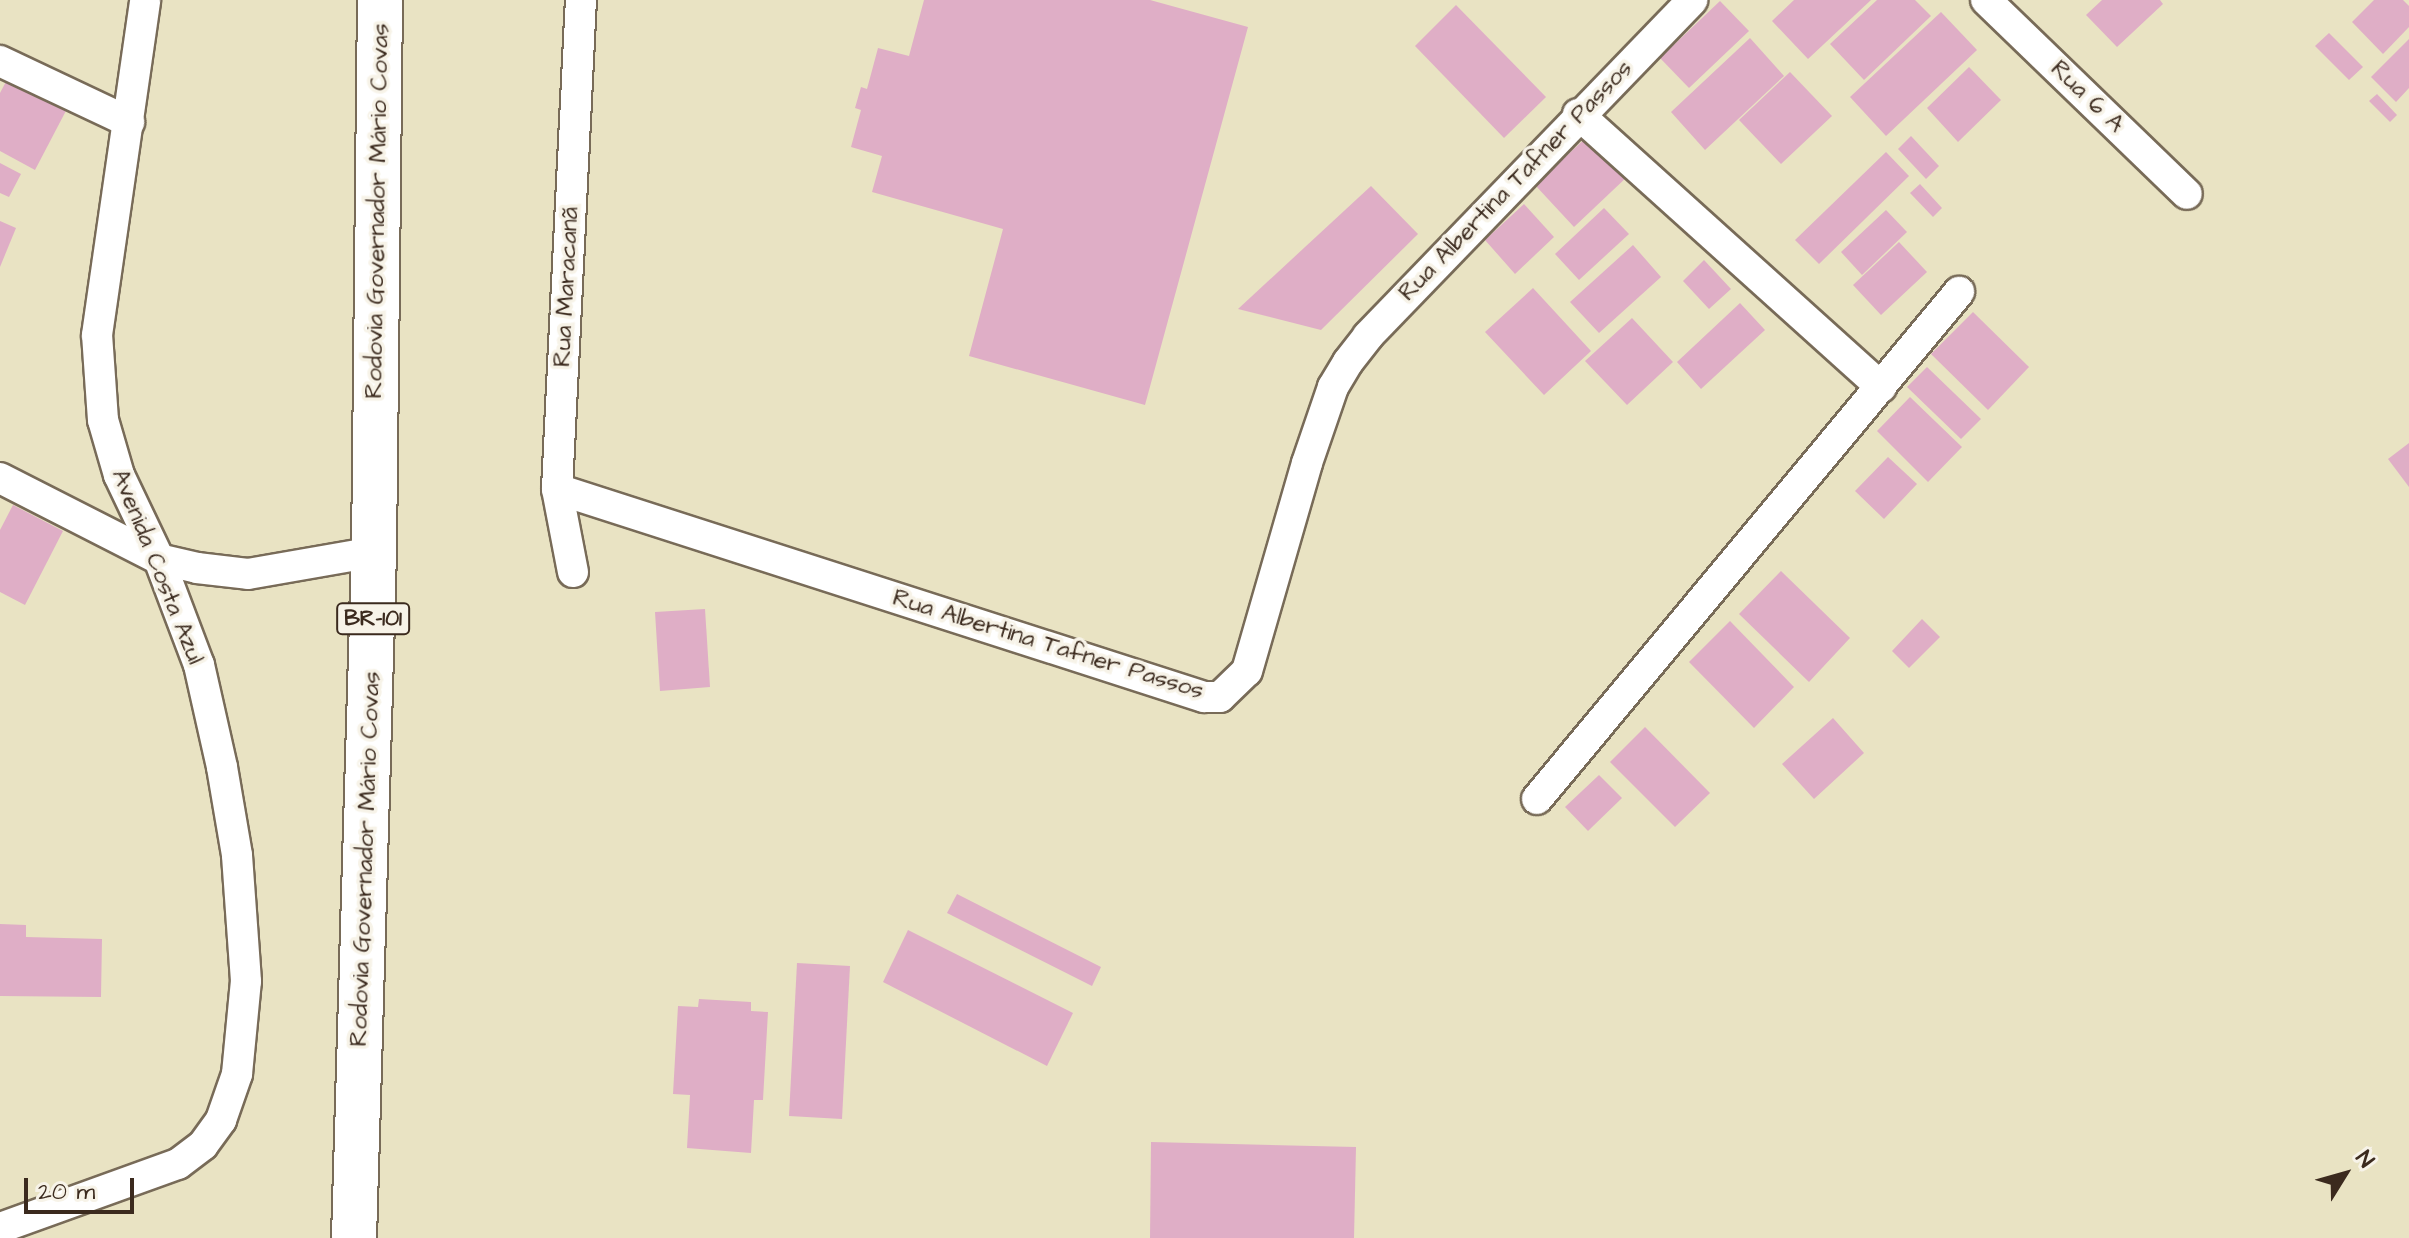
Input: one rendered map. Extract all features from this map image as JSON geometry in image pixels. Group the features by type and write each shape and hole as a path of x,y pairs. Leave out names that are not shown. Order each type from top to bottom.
{"highway":[{"name":"Rodovia Governador Mário Covas","path":"354,1238 374,552 380,0"}],"street":[{"name":"Avenida Costa Azul","path":"0,1228 178,1164 203,1145 221,1120 237,1074 246,981 237,855 199,665 159,559 119,475 103,420 97,335 145,0"},
{"name":"Rua Maracanã","path":"573,572 557,489 581,0"},
{"name":"Rua Albertina Tafner Passos","path":"557,489 1204,697 1220,697 1247,671 1307,463 1333,387 1348,362 1578,114 1692,0"},
{"name":"Rua 6 A","path":"1986,0 2187,194"},
{"path":"0,61 129,122"},
{"path":"1578,114 1881,387"},
{"path":"1537,799 1959,292"},
{"path":"0,478 159,559 248,574 374,552"}],"building":[{"path":"924,0 1150,0 1248,27 1145,405 969,356 1003,229 872,192 882,156 851,147 861,110 855,108 861,87 867,89 878,48 909,56"},
{"path":"1794,0 1871,0 1808,59 1772,21"},
{"path":"1877,0 1915,0 1931,16 1864,80 1830,44"},
{"path":"2102,0 2160,0 2163,4 2117,47 2086,15"},
{"path":"2374,0 2403,0 2409,6 2409,27 2383,54 2352,22"},
{"path":"1720,1 1749,31 1689,88 1660,58"},
{"path":"1456,5 1546,97 1504,138 1415,46"},
{"path":"1941,12 1977,50 1886,136 1850,97"},
{"path":"2329,33 2363,67 2349,80 2315,46"},
{"path":"1750,38 1784,76 1705,150 1671,112"},
{"path":"2409,39 2409,88 2396,102 2371,77"},
{"path":"1969,67 2001,100 1958,142 1927,108"},
{"path":"1790,72 1832,116 1781,164 1739,120"},
{"path":"10,74 69,105 35,170 0,151 0,93"},
{"path":"2377,94 2397,115 2390,122 2369,101"},
{"path":"1590,134 1629,175 1574,227 1535,185"},
{"path":"1911,136 1939,166 1926,179 1898,149"},
{"path":"1886,152 1909,176 1819,264 1795,240"},
{"path":"0,163 21,174 9,197 0,193"},
{"path":"1920,184 1942,208 1933,217 1910,193"},
{"path":"1371,186 1418,234 1321,330 1238,309"},
{"path":"1524,204 1554,237 1515,274 1485,240"},
{"path":"1604,208 1629,234 1579,280 1555,254"},
{"path":"1886,210 1907,232 1862,275 1841,252"},
{"path":"0,221 16,228 0,267"},
{"path":"1899,242 1927,272 1881,315 1853,285"},
{"path":"1633,245 1661,277 1599,333 1570,302"},
{"path":"1704,260 1731,289 1709,309 1683,281"},
{"path":"1533,288 1591,351 1544,395 1485,332"},
{"path":"1740,303 1765,330 1701,389 1677,362"},
{"path":"1973,312 2029,367 1988,410 1931,354"},
{"path":"1632,318 1673,362 1627,405 1585,361"},
{"path":"1927,367 1981,419 1961,439 1907,387"},
{"path":"1910,397 1962,447 1928,482 1877,431"},
{"path":"2409,443 2409,487 2388,459"},
{"path":"1888,457 1917,484 1884,519 1855,491"},
{"path":"13,505 63,531 25,605 0,592 0,530"},
{"path":"1781,571 1850,638 1809,682 1739,614"},
{"path":"705,609 710,687 660,691 655,612"},
{"path":"1922,619 1940,637 1909,668 1892,651"},
{"path":"1730,621 1794,687 1754,728 1689,662"},
{"path":"1833,718 1864,753 1814,799 1782,764"},
{"path":"1645,727 1710,793 1675,827 1610,762"},
{"path":"1599,775 1622,798 1588,831 1565,807"},
{"path":"957,894 1101,967 1092,986 947,913"},
{"path":"0,924 26,925 26,937 102,939 101,997 0,996"},
{"path":"908,930 1073,1013 1047,1066 883,982"},
{"path":"797,963 850,966 842,1119 789,1116"},
{"path":"699,999 751,1002 751,1011 768,1012 763,1100 754,1100 751,1153 687,1148 690,1095 673,1094 678,1006 698,1007"},
{"path":"1151,1142 1356,1147 1354,1238 1150,1238"}]}
